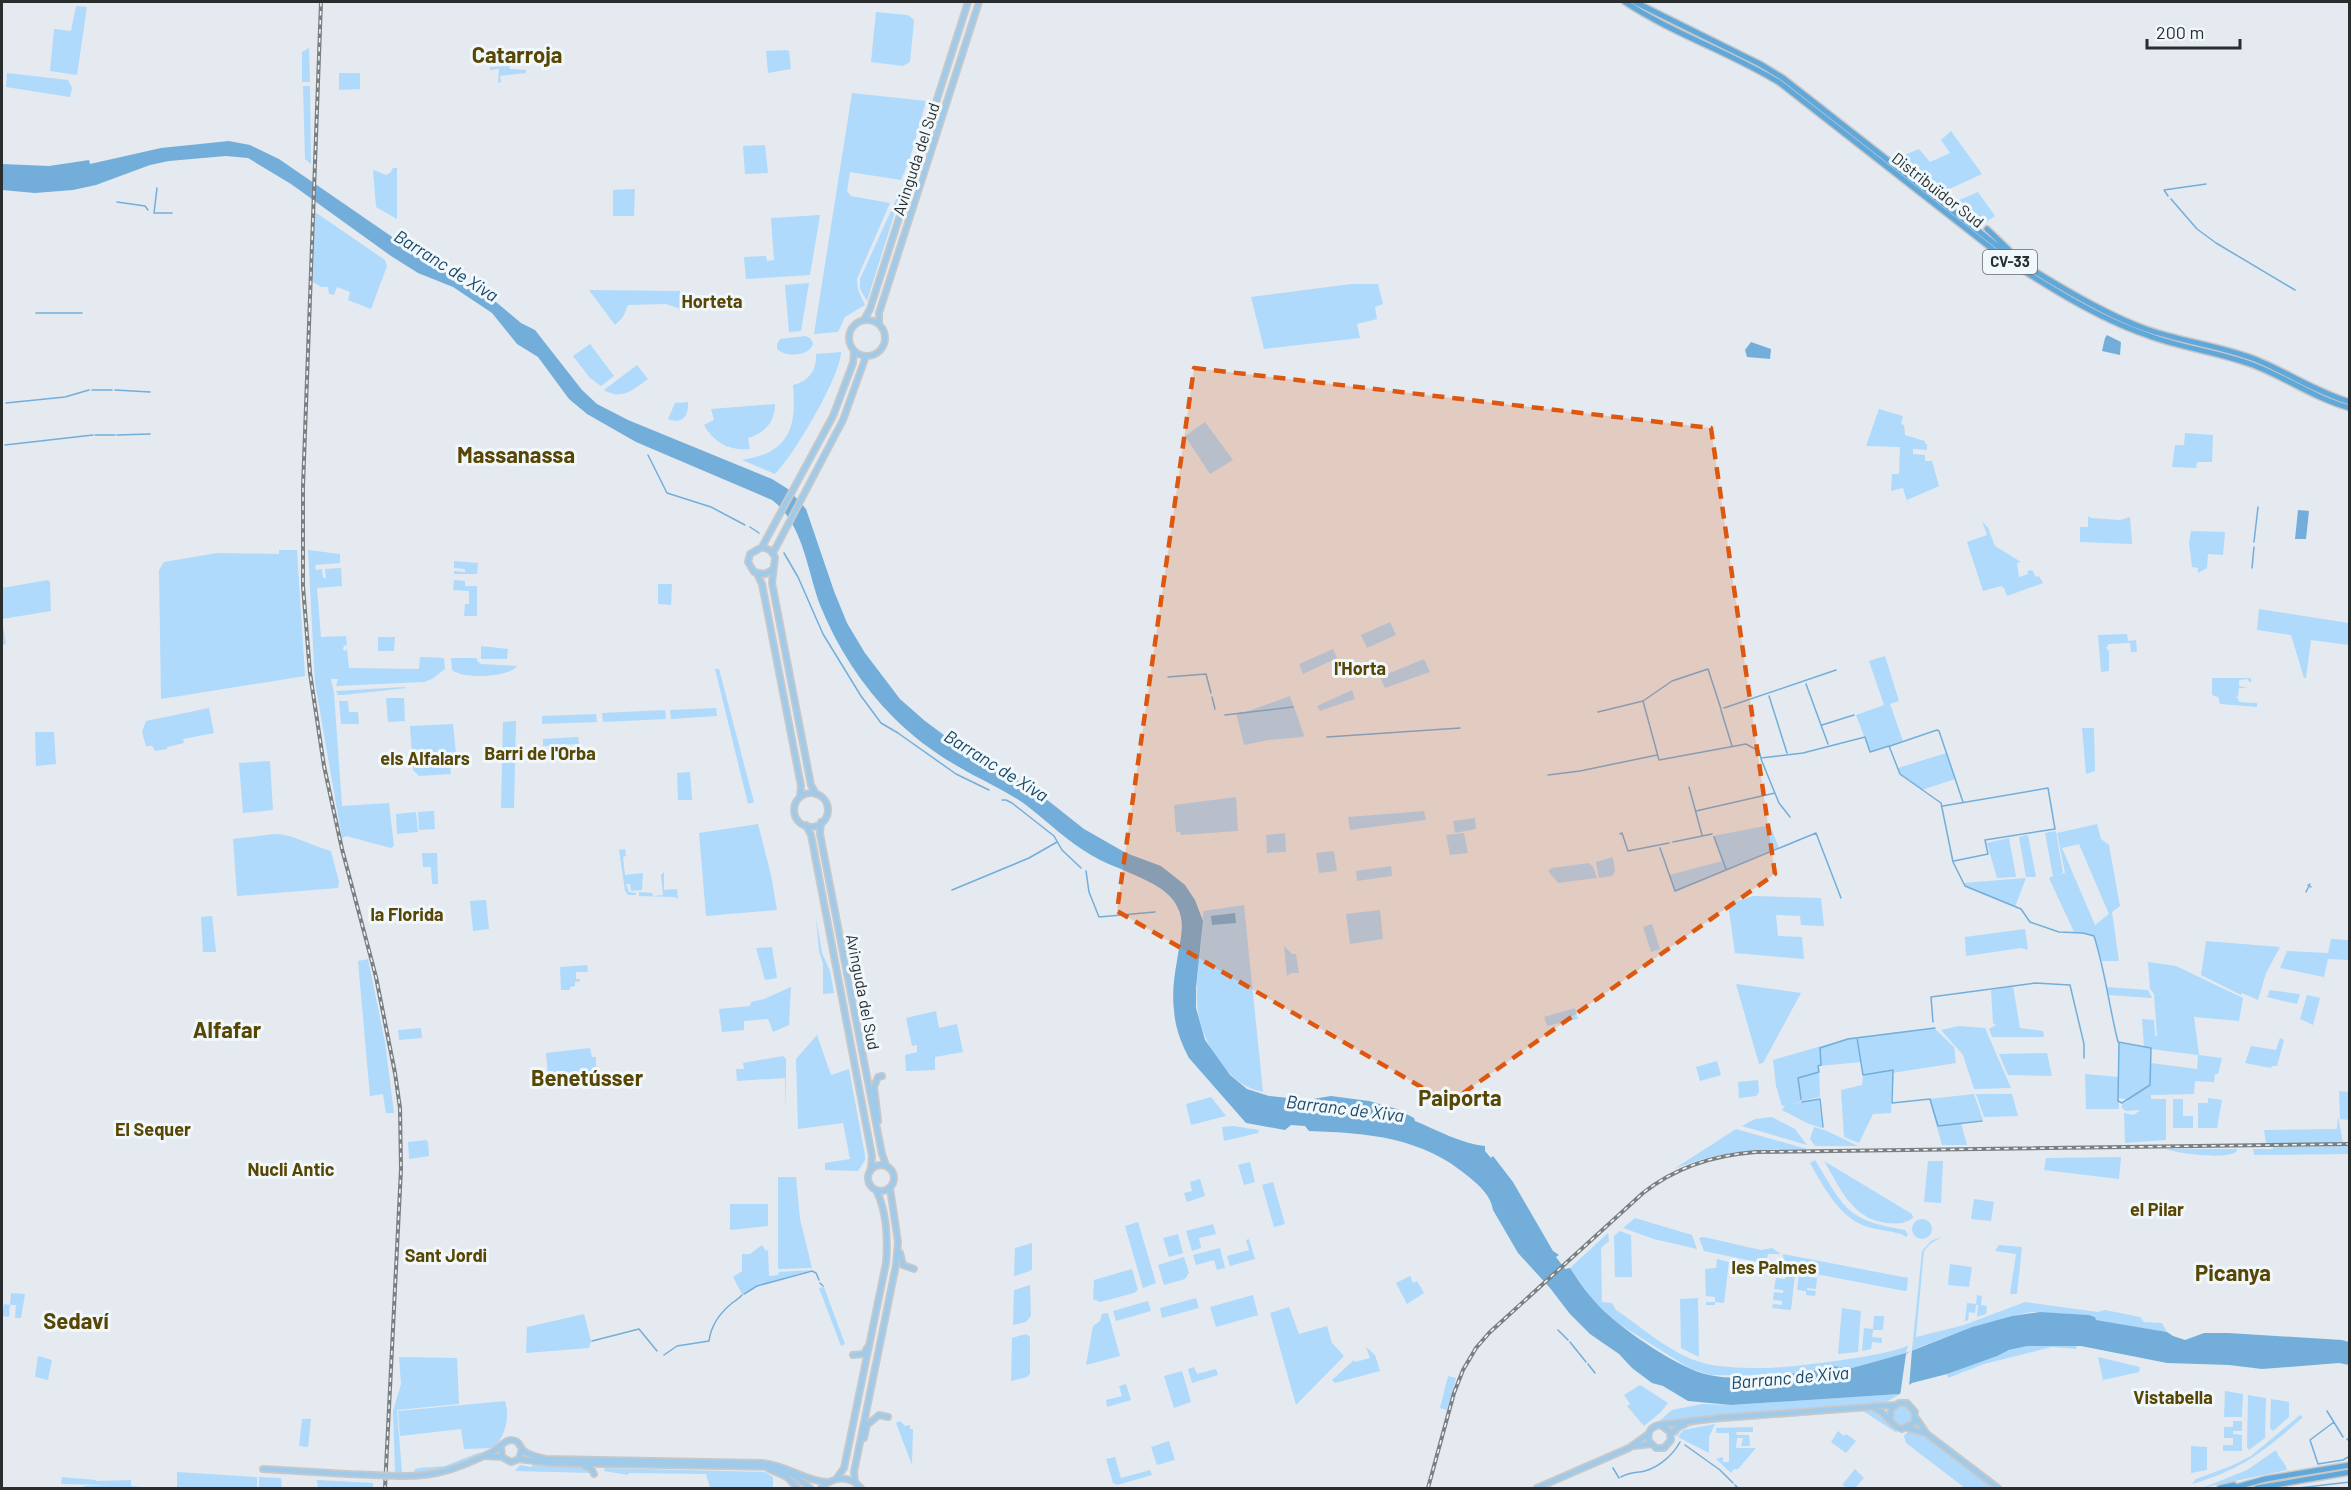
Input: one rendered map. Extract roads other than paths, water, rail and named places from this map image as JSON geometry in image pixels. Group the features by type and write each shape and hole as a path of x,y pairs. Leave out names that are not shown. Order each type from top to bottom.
{"highway":[{"path":"1619,2 1672,31 1709,46"},
{"name":"Distribuïdor Sud","path":"1625,2 1757,69 1779,83 2030,276 2119,324 2147,336 2255,366 2311,394 2349,408"},
{"name":"Distribuïdor Sud","path":"1635,2 1760,64 1783,78 2009,255 2067,289 2120,318 2146,329 2257,360 2314,389 2349,401"},
{"path":"1987,229 2008,250 2067,289"},
{"path":"2220,1488 2349,1465"},
{"path":"2260,1488 2349,1472"},
{"path":"2233,1488 2265,1479"}],"main road":[{"name":"Avinguda del Sud","path":"864,320 870,309 968,2"},
{"name":"Avinguda del Sud","path":"879,324 879,313 979,2"},
{"path":"864,320 879,324 885,335 882,347 876,354 866,356 854,351 850,345 849,333 855,324 864,320"},
{"path":"762,548 833,416 853,363 854,351"},
{"path":"816,794 808,793 800,797 795,804 797,819 806,825 814,826 821,822 826,815 827,806 811,785 772,583 775,561 773,554 843,420 866,356"},
{"path":"773,554 762,548 753,550 749,557 749,566 758,574 762,584 801,786 800,797"},
{"path":"758,574 765,574 772,570"},
{"name":"Avinguda del Sud","path":"821,822 820,834 877,1130 886,1165"},
{"name":"Avinguda del Sud","path":"806,825 811,836 872,1158 872,1168"},
{"path":"877,1130 875,1082 883,1078"},
{"path":"836,1479 844,1468 887,1253 886,1230 876,1190 869,1183 868,1175 878,1164 886,1165 894,1175 890,1188 901,1262 914,1269"},
{"path":"876,1190 884,1191 890,1188"},
{"path":"855,1482 856,1460 894,1277 898,1242"},
{"path":"854,1355 864,1354 870,1344"},
{"path":"1537,1488 1629,1448 1648,1435 1653,1427 1699,1420 1904,1403 1911,1405 1916,1418 1927,1434 1998,1488"},
{"path":"1890,1420 1890,1413 1896,1405"},
{"path":"1869,1407 1878,1409 1897,1427 1927,1434"},
{"path":"856,1460 867,1425 886,1409"},
{"path":"879,1414 888,1417"},
{"path":"1908,1428 1916,1418"},
{"path":"1671,1434 1677,1428 1699,1420"},
{"path":"1648,1435 1651,1444 1656,1448 1664,1448 1670,1443 1671,1434 1662,1426"},
{"path":"263,1469 420,1477 442,1473 482,1457 501,1447 506,1441 512,1440 519,1443 522,1449 537,1456 559,1460 768,1463 787,1468 814,1480 828,1482"},
{"path":"1629,1448 1651,1444"},
{"path":"501,1447 502,1457"},
{"path":"519,1459 522,1449"},
{"path":"482,1457 502,1457 511,1462 519,1459 537,1462 752,1466 768,1468 781,1473 797,1488"},
{"path":"537,1462 549,1466 586,1466 591,1468 594,1474"},
{"path":"601,1471 603,1467 632,1464"},
{"path":"752,1466 782,1470 797,1477 810,1488"},
{"path":"821,1488 836,1479 849,1479 861,1488"}],"water":[{"name":"Barranc de Xiva","path":"229,141 250,145 279,159 401,243 415,256 470,285 496,302 521,323 535,330 582,390 597,404 628,420 772,479 788,489 806,509 847,623 865,653 900,699 956,744 1036,791 1084,829 1126,853 1161,866 1185,885 1195,900 1203,921 1196,1008 1205,1040 1230,1075 1247,1089 1269,1096 1307,1100 1331,1096 1369,1101 1397,1109 1414,1118 1415,1121 1467,1143 1485,1146 1485,1151 1491,1158 1493,1156 1513,1182 1553,1251 1559,1255 1556,1257 1565,1269 1570,1268 1594,1301 1614,1320 1669,1358 1709,1375 1735,1378 1820,1370 1831,1366 1852,1368 1906,1353 1972,1327 2012,1316 2040,1312 2089,1315 2095,1317 2096,1320 2167,1332 2185,1340 2204,1333 2228,1333 2342,1340 2349,1342 2349,1365 2339,1363 2262,1369 2229,1365 2167,1363 2081,1346 2027,1346 2009,1350 1947,1374 1912,1383 1900,1394 1731,1405 1688,1401 1663,1386 1652,1383 1632,1368 1619,1354 1590,1334 1570,1314 1518,1253 1484,1192 1473,1180 1451,1164 1413,1145 1394,1140 1352,1133 1309,1131 1305,1126 1291,1125 1285,1130 1246,1123 1189,1058 1179,1035 1173,992 1182,922 1178,907 1173,900 1158,886 1082,850 1018,800 933,751 894,718 871,693 842,651 820,605 803,548 791,521 772,500 636,442 587,414 569,399 538,357 517,344 492,313 453,287 418,273 391,256 291,184 248,158 226,156 169,161 150,165 96,185 73,190 35,193 2,190 2,164 49,166 89,160 90,164 161,148"},
{"path":"2107,335 2121,342 2120,355 2102,351"},
{"path":"1751,342 1771,349 1770,359 1747,357 1745,350"},
{"path":"2298,510 2309,511 2306,539 2295,539"},
{"path":"1235,913 1236,923 1212,925 1211,916"}],"waterway":[{"path":"2168,196 2164,190 2206,184"},
{"path":"154,213 157,188"},
{"path":"2171,199 2197,229 2216,243 2295,290"},
{"path":"117,202 145,206 148,210"},
{"path":"155,213 172,213"},
{"path":"36,313 82,313"},
{"path":"6,403 65,397 89,390"},
{"path":"92,390 112,390"},
{"path":"115,390 150,392"},
{"path":"117,435 150,434"},
{"path":"5,445 93,435"},
{"path":"95,435 115,435"},
{"path":"648,455 667,493 711,507 745,525"},
{"path":"2254,542 2258,507"},
{"path":"750,527 759,533"},
{"path":"2252,568 2254,547"},
{"path":"784,553 798,577 823,634 861,696 881,723 956,774 989,790"},
{"path":"1643,701 1672,681 1708,669 1721,709"},
{"path":"1724,708 1836,670"},
{"path":"1168,677 1206,674 1211,693"},
{"path":"1806,684 1828,744"},
{"path":"1769,696 1787,753"},
{"path":"1212,697 1215,709"},
{"path":"1598,712 1643,701 1659,760 1746,744 1759,751 1761,758 1803,753 1865,737 1870,752 1889,746 1900,774 1941,803 1953,862 1965,886 2021,909 2030,922 2059,932 2094,936 2118,1042 2151,1048 2150,1085 2122,1103 2118,1101 2119,1043"},
{"path":"1225,715 1293,707"},
{"path":"1721,710 1732,746"},
{"path":"1822,725 1854,715"},
{"path":"1327,737 1460,728"},
{"path":"1890,746 1939,731 1963,802"},
{"path":"1548,775 1580,771 1657,755"},
{"path":"1761,759 1779,803 1790,817"},
{"path":"1689,787 1702,835"},
{"path":"1943,806 2048,788 2055,829 1985,840 1988,854 1954,861"},
{"path":"1696,811 1775,793"},
{"path":"1002,800 1012,803 1054,836 1062,850 1081,868"},
{"path":"1620,834 1622,833 1628,851 1669,843"},
{"path":"1660,848 1675,891 1816,833 1841,898"},
{"path":"1673,842 1712,834"},
{"path":"1714,837 1726,869"},
{"path":"952,890 1029,858 1057,842"},
{"path":"1086,871 1089,892 1099,917 1155,912"},
{"path":"2306,892 2310,884"},
{"path":"1933,1022 1931,997 2035,983 2070,985 2084,1044 2084,1058"},
{"path":"1801,1099 1798,1078 1819,1072 1820,1048 1848,1039 1935,1028"},
{"path":"1857,1038 1863,1075 1893,1070 1892,1103 1930,1099 1938,1126 1982,1121"},
{"path":"1802,1102 1820,1099 1823,1127"},
{"path":"744,1294 757,1286 812,1271 816,1273 819,1280"},
{"path":"820,1283 823,1286"},
{"path":"664,1355 677,1346 709,1341 719,1316 742,1295"},
{"path":"592,1341 639,1329 657,1351"},
{"path":"1558,1330 1568,1340"},
{"path":"1570,1342 1586,1362"},
{"path":"1588,1364 1595,1373"},
{"path":"2327,1411 2343,1437"},
{"path":"2334,1422 2310,1440 2318,1464 2343,1460 2350,1456"},
{"path":"2347,1439 2350,1442"},
{"path":"1621,1477 1655,1467 1670,1456 1680,1442"},
{"path":"1685,1445 1720,1470 1733,1483"},
{"path":"1613,1468 1619,1478"},
{"path":"2298,1488 2350,1482"},
{"path":"1735,1485 1738,1488"}],"railway":[{"path":"321,2 303,487 303,586 310,673 324,766 342,849 376,977 400,1108 401,1169 385,1488"},
{"path":"1428,1488 1454,1393 1463,1370 1476,1348 1489,1333 1643,1193 1682,1169 1710,1159 1756,1152 2350,1144"}],"district":[{"name":"Catarroja","path":"517,55"},
{"name":"Horteta","path":"712,302"},
{"name":"Massanassa","path":"516,455"},
{"name":"l'Horta","path":"1360,669"},
{"name":"Barri de l'Orba","path":"540,754"},
{"name":"els Alfalars","path":"425,759"},
{"name":"la Florida","path":"407,915"},
{"name":"Alfafar","path":"227,1030"},
{"name":"Benetússer","path":"587,1078"},
{"name":"Paiporta","path":"1460,1098"},
{"name":"El Sequer","path":"153,1130"},
{"name":"Nucli Antic","path":"291,1170"},
{"name":"el Pilar","path":"2157,1210"},
{"name":"Sant Jordi","path":"446,1256"},
{"name":"les Palmes","path":"1774,1268"},
{"name":"Picanya","path":"2233,1273"},
{"name":"Sedaví","path":"76,1321"},
{"name":"Vistabella","path":"2173,1398"}]}
